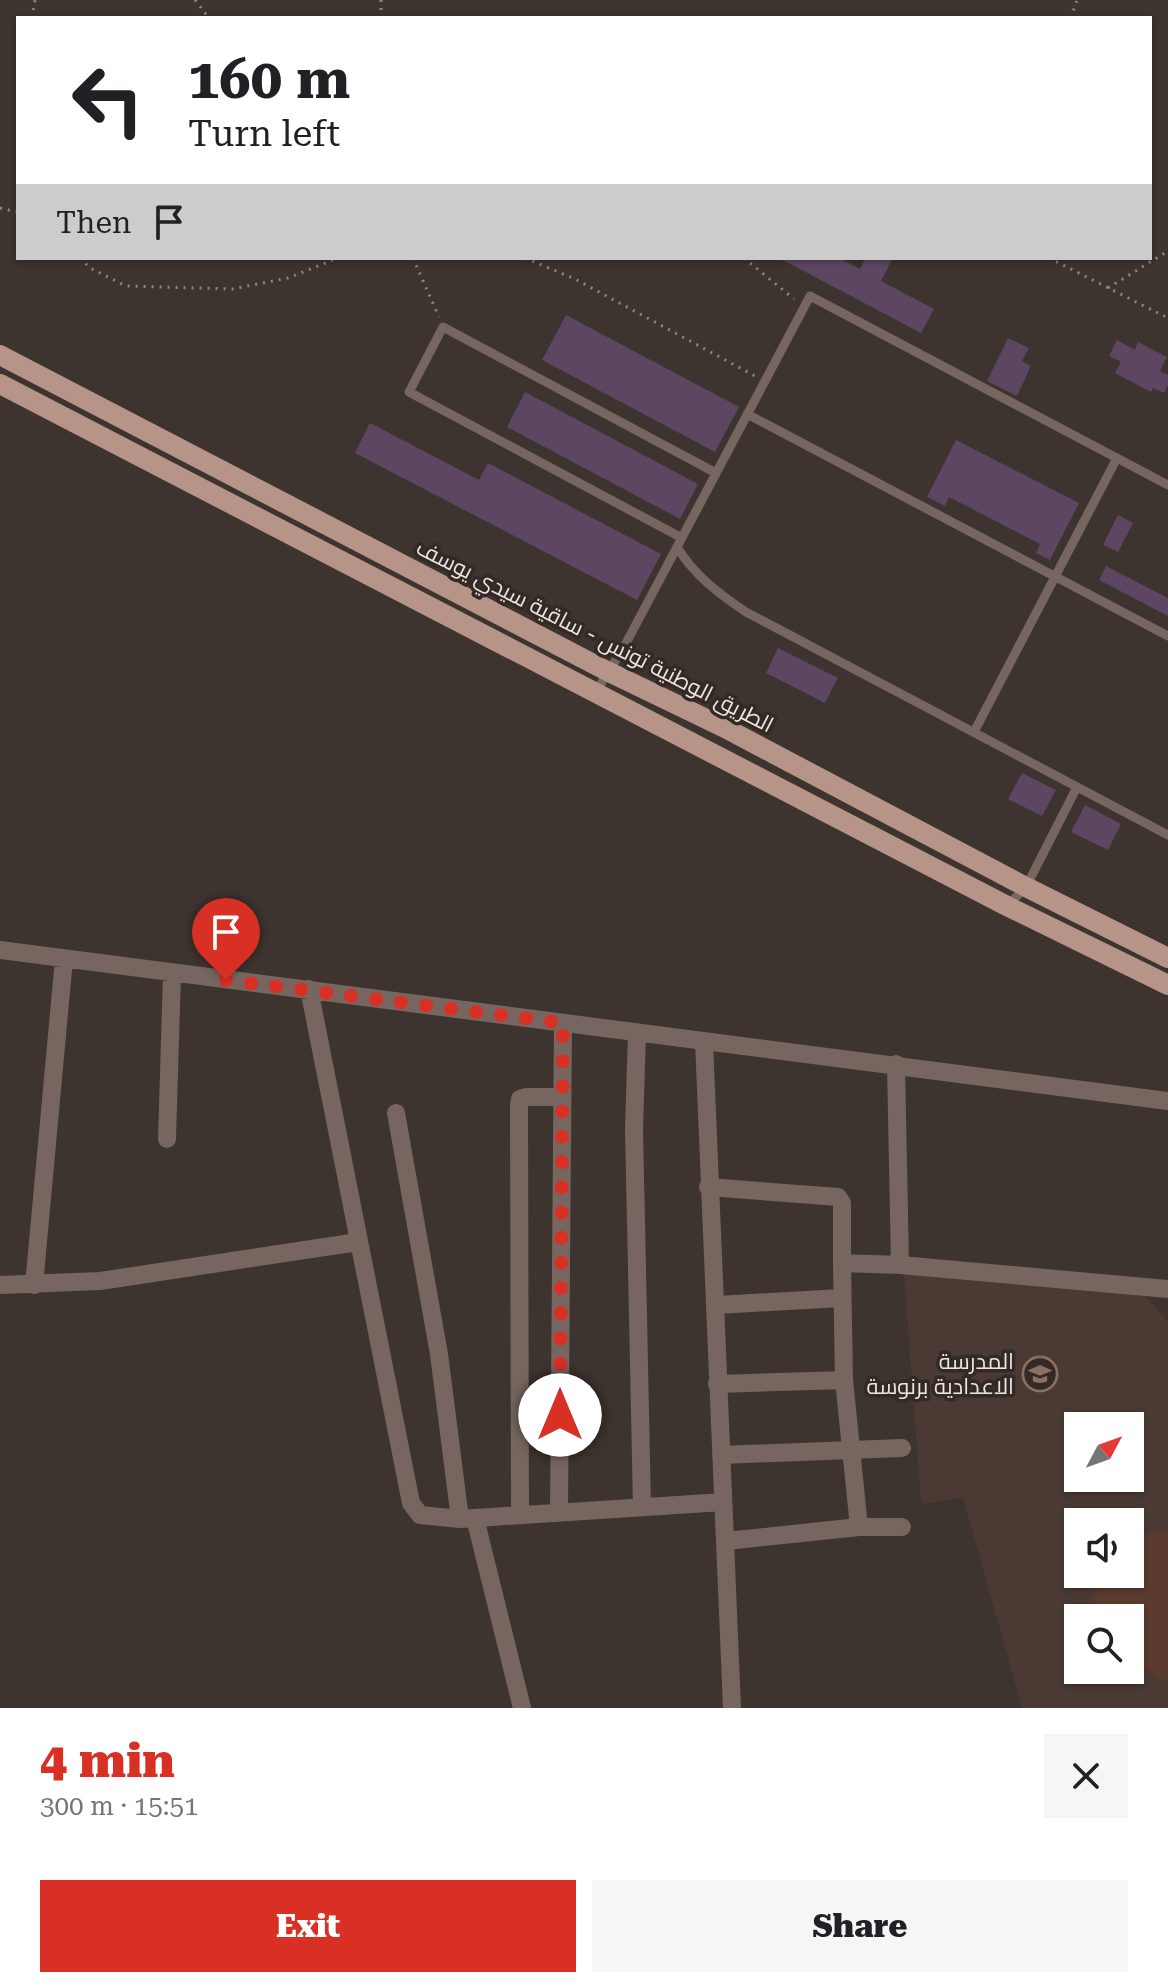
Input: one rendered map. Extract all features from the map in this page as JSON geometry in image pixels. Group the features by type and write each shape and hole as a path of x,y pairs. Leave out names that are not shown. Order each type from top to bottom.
{"main road":[{"name":"الطريق الوطنية تونس - ساقية سيدي يوسف","path":"0,355 1168,958"},
{"path":"0,384 1007,906 1168,985"}],"street":[{"path":"0,954 309,989 1168,1101"},
{"path":"34,1285 64,959"},
{"path":"167,1139 172,974"},
{"path":"309,989 411,1503 420,1515 467,1518 723,1502"},
{"path":"559,1511 563,1023"},
{"path":"637,1033 634,1129 642,1506"},
{"path":"704,1042 732,1708"},
{"path":"896,1064 900,1265"},
{"path":"520,1514 519,1106 520,1099 526,1097 562,1097"},
{"path":"396,1113 467,1518 522,1708"},
{"path":"708,1187 838,1197 842,1203 844,1380 859,1527"},
{"path":"0,1285 116,1279 358,1242"},
{"path":"842,1263 900,1265 1168,1289"},
{"path":"717,1305 841,1298"},
{"path":"717,1384 844,1380"},
{"path":"721,1455 902,1448"},
{"path":"726,1541 859,1527 902,1527"}],"lane":[{"path":"595,693 624,647 810,296 1168,485"},
{"path":"716,473 443,327 409,392 679,542 685,561 720,595 746,612 1168,835"},
{"path":"747,414 1168,636"},
{"path":"974,732 1117,458"},
{"path":"1007,906 1026,887 1077,787"}],"path":[{"path":"195,0 207,16"},
{"path":"1108,288 1168,251"},
{"path":"82,260 90,268 126,286 232,289 288,278 333,260"},
{"path":"414,260 443,327"},
{"path":"530,260 575,279 765,381"},
{"path":"746,260 804,307"},
{"path":"1053,260 1168,318"}],"shaded area":[{"name":"المدرسة الاعدادية برنوسة","path":"904,1273 1145,1295 1168,1322 1168,1708 1022,1708 963,1498 921,1504"},
{"path":"1168,1533 1168,1683 1144,1668 1144,1604 1095,1604 1094,1601 1096,1588 1144,1588 1144,1536"}],"building":[{"path":"783,260 843,260 860,269 864,260 892,260 881,281 934,309 921,333"},
{"path":"566,315 739,407 715,452 542,360"},
{"path":"1008,338 1029,348 1022,361 1031,366 1017,396 987,381"},
{"path":"1117,340 1135,350 1138,342 1167,357 1160,371 1168,375 1164,393 1153,388 1151,392 1115,373 1121,362 1109,356"},
{"path":"525,392 698,484 680,519 507,427"},
{"path":"370,423 479,480 488,463 661,554 637,600 355,453"},
{"path":"956,440 1079,503 1050,560 1036,553 1040,544 949,497 945,506 927,497"},
{"path":"1118,515 1133,523 1118,552 1103,545"},
{"path":"1106,566 1168,598 1168,616 1099,580"},
{"path":"778,648 838,678 825,703 766,673"},
{"path":"1022,773 1056,790 1042,816 1008,799"},
{"path":"1085,805 1121,824 1108,850 1071,832"}],"place":[{"name":"المدرسة الاعدادية برنوسة","path":"1040,1374"}],"route":[{"path":"226,980 563,1023 560,1415"}]}
